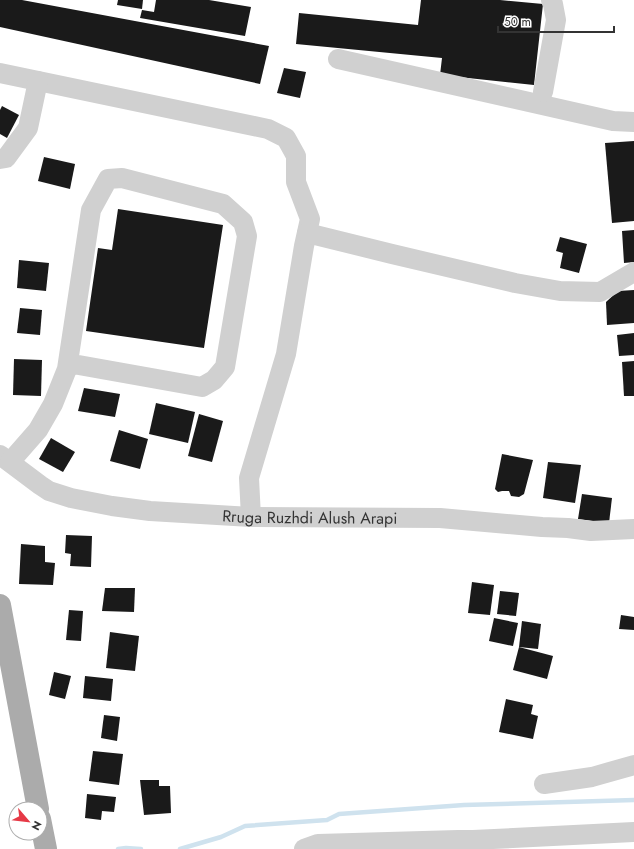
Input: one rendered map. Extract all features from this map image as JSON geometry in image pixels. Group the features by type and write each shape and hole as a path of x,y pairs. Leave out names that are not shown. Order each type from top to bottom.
{"main road":[{"path":"0,606 37,801"}],"street":[{"path":"543,92 556,20 551,0"},
{"path":"338,59 613,121 634,122"},
{"path":"0,73 268,128 286,138 296,156 296,182 310,219 286,354 249,478 251,517"},
{"path":"0,159 6,158 28,128 38,81"},
{"path":"5,458 38,430 53,404 67,368 91,210 108,179 122,178 223,204 243,222 247,236 225,367 214,380 202,387 73,364 67,368"},
{"path":"307,234 492,277 560,291 600,292 634,272"},
{"name":"Rruga Ruzhdi Alush Arapi","path":"5,458 45,488 57,494 112,506 142,510 251,517 440,518 591,531 634,529"},
{"path":"544,784 592,777 634,765"},
{"path":"304,849 318,844 458,840 473,845 634,832"}],"building":[{"path":"0,0 22,0 269,46 260,84 0,27"},
{"path":"118,0 143,0 142,9 117,5"},
{"path":"156,0 209,0 251,7 245,36 140,18 142,10 154,12"},
{"path":"421,0 500,0 543,4 534,85 440,75 442,58 296,44 299,13 418,25"},
{"path":"284,68 306,72 300,98 277,93"},
{"path":"2,106 19,115 7,138 0,134 0,110"},
{"path":"634,141 634,221 612,223 605,143"},
{"path":"44,157 75,164 70,189 38,181"},
{"path":"118,209 223,225 204,348 86,331 98,248 112,250"},
{"path":"634,230 634,262 624,263 622,231"},
{"path":"560,237 587,244 579,273 560,268 563,253 556,251"},
{"path":"19,260 49,263 46,291 17,288"},
{"path":"634,290 634,323 607,325 606,302 618,291"},
{"path":"20,308 42,310 40,335 17,333"},
{"path":"634,333 634,355 619,356 617,335"},
{"path":"14,359 42,360 41,396 13,395"},
{"path":"634,361 634,396 624,396 622,362"},
{"path":"84,388 120,394 115,417 78,411"},
{"path":"156,403 195,412 188,443 149,434"},
{"path":"199,414 223,421 212,462 188,456"},
{"path":"119,430 148,439 140,469 110,461"},
{"path":"51,438 75,452 63,472 39,459"},
{"path":"502,454 533,460 524,494 519,497 511,496 509,491 498,492 495,489"},
{"path":"548,462 581,465 575,503 543,498"},
{"path":"582,494 612,498 609,523 578,519"},
{"path":"66,535 92,536 91,567 70,566 71,554 65,553"},
{"path":"21,544 45,546 45,562 55,563 53,585 19,584"},
{"path":"472,582 494,585 490,615 468,613"},
{"path":"105,588 135,588 134,612 102,611"},
{"path":"500,591 519,593 516,616 497,614"},
{"path":"69,610 83,611 81,641 66,640"},
{"path":"621,615 634,617 634,630 619,629"},
{"path":"494,618 518,623 513,646 489,641"},
{"path":"522,621 541,624 538,649 519,647"},
{"path":"110,632 139,636 135,671 106,668"},
{"path":"519,647 553,656 547,679 513,670"},
{"path":"54,672 71,676 65,699 49,695"},
{"path":"85,676 113,679 111,701 83,698"},
{"path":"506,699 533,705 531,714 538,716 533,739 499,732"},
{"path":"104,715 120,717 117,741 101,738"},
{"path":"93,751 123,754 119,785 89,781"},
{"path":"140,780 159,780 159,786 170,786 171,813 144,815"},
{"path":"87,794 116,797 114,812 102,811 101,820 85,818"}],"waterway":[{"path":"180,849 221,837 245,826 327,820 339,814 464,805 634,800"},
{"path":"118,849 141,849"}]}
